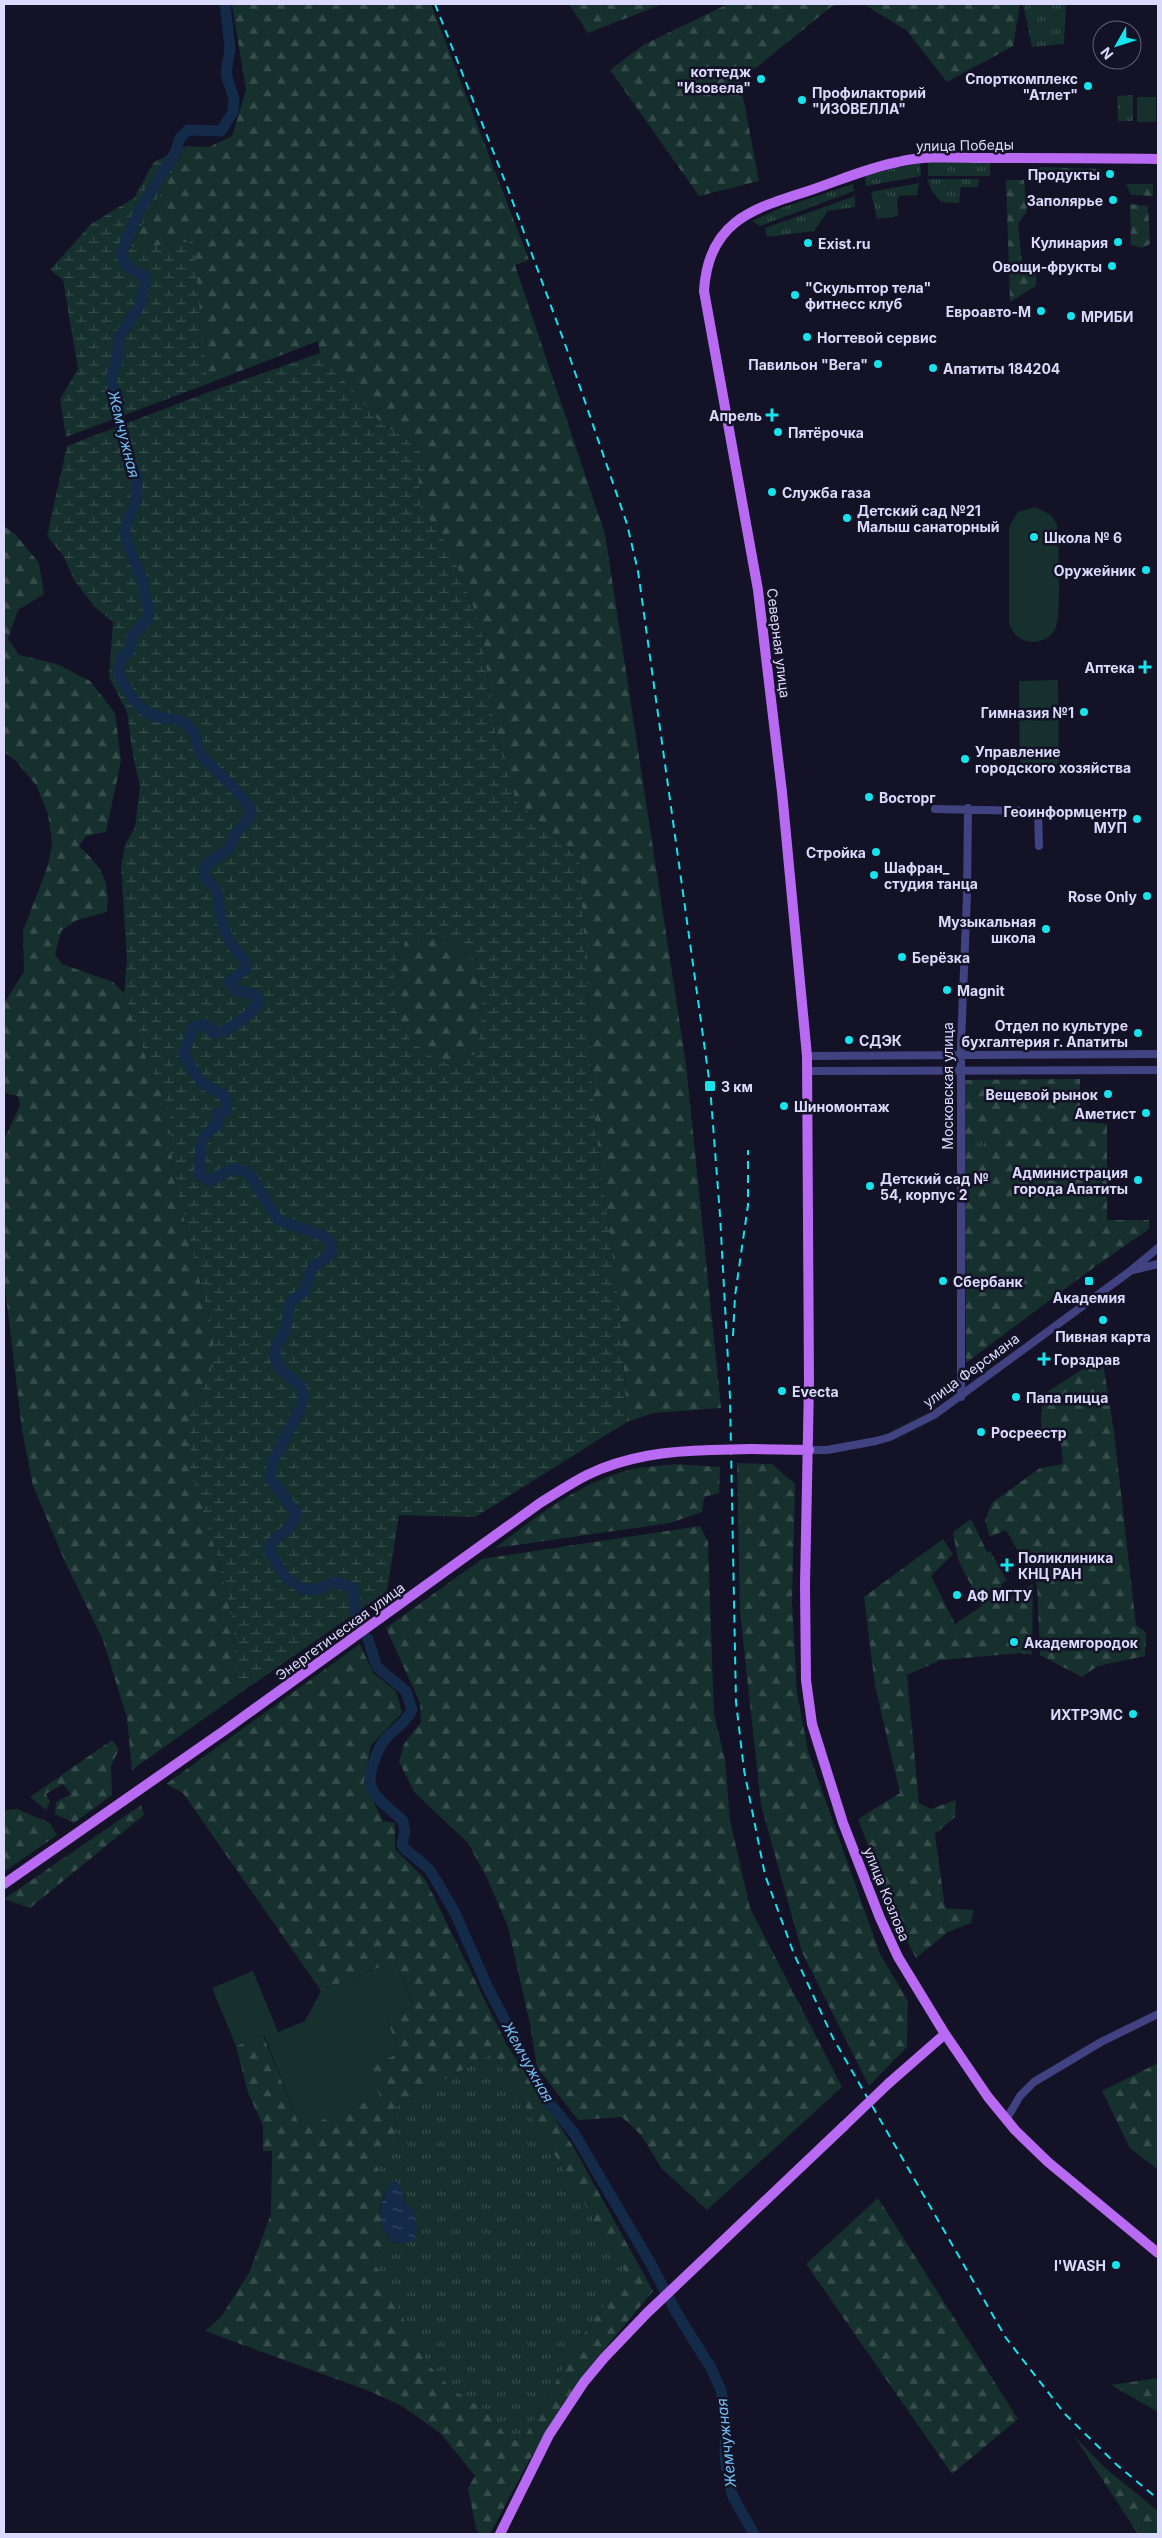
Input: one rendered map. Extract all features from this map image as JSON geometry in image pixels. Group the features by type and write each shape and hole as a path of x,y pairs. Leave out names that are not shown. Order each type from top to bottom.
{"main road":[{"name":"улица Победы","path":"727,229 740,217 764,205 899,162 939,158 1158,159"},
{"name":"Северная улица","path":"727,229 709,257 705,270 704,291 757,580 780,772 808,1071"},
{"path":"808,1071 809,1450"},
{"name":"улица Ферсмана","path":"751,1449 809,1450"},
{"name":"Энергетическая улица","path":"4,1884 225,1730 540,1503 587,1475 654,1453 751,1449"},
{"name":"улица Козлова","path":"809,1450 805,1585 806,1680 812,1724 843,1823 880,1918 898,1957 945,2034 1006,2120 1048,2162 1158,2253"},
{"path":"500,2534 533,2465 567,2407 604,2358 647,2313 888,2083 945,2034"}],"street":[{"path":"935,809 968,808 1069,812"},
{"name":"Московская улица","path":"961,1397 960,1070 967,895 968,808"},
{"path":"1038,811 1039,846"},
{"path":"807,1056 1158,1054"},
{"path":"808,1071 1158,1070"},
{"name":"улица Ферсмана","path":"809,1450 851,1446 890,1437 934,1415 1129,1272 1158,1248"},
{"name":"улица Ферсмана","path":"1129,1272 1158,1264"},
{"path":"1006,2120 1020,2096 1034,2082 1101,2042 1158,2014"}],"green space":[{"path":"232,4 431,4 529,260 515,265 605,534 686,1064 721,1408 654,1413 627,1422 621,1323 595,1123 579,857 516,801 496,736 480,623 449,547 421,508 418,478 430,467 414,444 381,423 354,394 320,353 318,341 207,384 205,375 129,250 187,146 209,147 232,136 246,90"},
{"path":"569,4 663,4 588,33"},
{"path":"728,4 1020,4 1013,46 947,82 906,30 865,5 832,6 740,81 759,181 699,196 610,70 645,44"},
{"path":"1023,4 1066,4 1064,44 1032,47"},
{"path":"1133,95 1133,121 1118,121 1117,96"},
{"path":"1137,97 1156,97 1156,122 1137,122"},
{"path":"187,146 129,249 193,241 207,384 66,437 60,399 78,369 63,280 50,270 91,224 134,198 154,162"},
{"path":"990,161 990,176 928,176 928,162"},
{"path":"920,163 921,176 866,186 865,175"},
{"path":"1035,167 1101,169 1101,175 1036,175"},
{"path":"927,179 979,179 978,187 961,187 959,203 941,202 932,191"},
{"path":"1006,180 1024,180 1027,211 1018,224 1022,264 1036,273 1036,286 1010,302"},
{"path":"919,183 917,195 899,196 897,200 898,216 877,219 871,192"},
{"path":"853,184 854,191 760,226 752,221 781,208"},
{"path":"1126,184 1153,184 1153,196 1131,195"},
{"path":"855,196 855,207 828,211 814,231 767,237 765,228"},
{"path":"1130,204 1148,206 1150,244 1142,248 1131,245"},
{"path":"320,353 381,423 414,444 430,467 418,478 421,508 449,547 480,623 496,736 516,801 579,857 595,1123 621,1323 627,1422 475,1517 399,1515 387,1591 236,1696 233,1620 217,1556 190,1469 190,1414 213,1366 213,1332 173,1175 169,1109 148,1063 124,993 127,960 121,867 125,845 135,827 140,786 133,756 127,712 109,677 113,622 94,606 74,580 64,557 47,536 67,446 206,393","holes":["439,936 469,955 475,965 481,990 482,1018 475,1054 455,1066 435,1059 410,1040 395,1008 394,971 405,941"]},
{"path":"1035,507 1051,515 1057,525 1059,593 1058,619 1054,631 1046,639 1031,642 1017,636 1009,623 1009,527 1018,512"},
{"path":"4,526 15,534 39,563 44,594 18,610 8,639 19,655 57,664 90,681 115,713 121,761 106,832 86,836 79,846 94,861 106,882 107,912 77,920 61,931 55,955 62,964 113,982 124,993 148,1063 169,1109 173,1175 213,1332 213,1366 190,1414 217,1556 233,1620 236,1696 132,1770 127,1718 103,1640 66,1564 33,1486 22,1430 4,1279 4,1140 20,1105 18,1096 4,1093 4,1003 24,972 23,931 48,865 52,843 48,814 36,785 16,761 4,752"},
{"path":"1058,680 1059,774 1020,774 1019,681"},
{"path":"439,936 469,955 475,965 481,990 482,1018 475,1054 455,1066 435,1059 410,1040 395,1008 394,971 405,941"},
{"path":"1080,1079 1080,1121 1107,1124 1107,1220 1149,1220 1149,1229 1097,1265 966,1363 964,1080","holes":["971,1135 985,1135 984,1155 972,1155"]},
{"path":"971,1135 985,1135 985,1155 972,1155"},
{"path":"1102,1357 1114,1432 1136,1625 1146,1632 1145,1656 1098,1666 1082,1677 1040,1655 1037,1585 1006,1530 990,1537 985,1520 992,1503 1040,1468 1063,1464 1060,1434 1041,1436 1042,1395"},
{"path":"737,1463 772,1464 795,1484 792,1602 797,1693 808,1751 880,1954 908,2001 907,2047 869,2086 802,1952 761,1805 740,1612"},
{"path":"675,1464 720,1467 719,1493 704,1497 702,1512 670,1523 495,1548 560,1501 596,1482 634,1469"},
{"path":"971,1519 987,1552 990,1551 1007,1581 1001,1584 1007,1600 1033,1584 1032,1655 1020,1653 941,1660 907,1675 919,1803 931,1809 956,1800 955,1817 935,1834 945,1908 974,1910 971,1923 948,1932 916,1958 896,1920 858,1819 900,1793 875,1686 864,1597 943,1539 953,1554 931,1576 955,1624 982,1606 958,1560 953,1532"},
{"path":"700,1526 708,1542 714,1714 725,1760 730,1820 750,1908 842,2087 707,2210 662,2169 641,2135 622,2117 578,2120 537,2067 530,2024 508,1927 487,1878 468,1843 415,1793 399,1762 404,1744 421,1722 420,1703 386,1628 482,1559"},
{"path":"360,1644 373,1673 396,1691 402,1713 371,1745 364,1783 383,1821 395,1823 395,1849 425,1879 507,2045 574,2148 653,2291 587,2370 530,2459 490,2534 480,2534 476,2529 468,2488 475,2476 441,2434 402,2406 369,2391 205,2331 221,2317 249,2273 271,2214 272,2151 263,2151 263,2125 248,2093 236,2046 263,2035 301,2129 368,2066 400,2053 385,2016 413,2004 395,1961 321,1991 183,1793 166,1784","holes":["493,2053 629,2278 602,2309 569,2355 552,2390 523,2439 509,2440 491,2414 452,2389 427,2363 372,2259 392,2242 384,2230 380,2216 380,2209 387,2189 374,2160 398,2147 393,2108"]},
{"path":"112,1740 119,1749 111,1766 112,1795 74,1823 55,1814 56,1802 71,1794 63,1784 46,1794 50,1802 46,1810 30,1797"},
{"path":"141,1805 144,1815 30,1908 4,1899"},
{"path":"17,1809 50,1823 57,1835 4,1872 4,1810"},
{"path":"395,1961 413,2005 385,2016 400,2053 368,2066 380,2096 301,2129 264,2035 236,2046 212,1988 253,1971 278,2032 305,2021 321,1991"},
{"path":"493,2053 629,2278 602,2309 569,2355 552,2390 523,2439 509,2440 491,2414 452,2389 427,2363 372,2259 392,2242 400,2243 415,2216 405,2203 404,2197 394,2180 387,2189 374,2160 398,2147 393,2108"},
{"path":"1158,2063 1158,2170 1130,2148 1102,2091"},
{"path":"878,2198 1018,2419 952,2474 806,2264"},
{"path":"1158,2378 1158,2412 1111,2385"},
{"path":"1074,2436 1105,2468 1158,2511 1158,2534 1138,2534"}],"water":[{"path":"394,2179 401,2186 405,2203 412,2209 417,2225 415,2238 409,2243 392,2242 386,2234 381,2219 382,2202"}],"waterway":[{"name":"Жемчужная","path":"225,4 230,48 226,74 234,99 233,112 221,131 188,130 180,138 175,153 139,211 121,254 127,266 146,278 140,305 119,337 117,362 111,377 128,460 137,475 136,501 125,528 126,538 144,585 145,598 149,609 147,620 133,635 129,651 122,657 118,673 130,695 147,712 154,716 182,722 192,730 202,756 235,789 251,811 247,821 236,832 230,847 205,866 204,872 206,879 217,892 223,925 228,938 246,964 246,968 229,982 236,990 255,995 259,1001 246,1017 225,1030 213,1033 205,1024 193,1027 184,1054 199,1079 210,1088 223,1094 227,1103 226,1111 217,1115 218,1124 210,1130 202,1141 199,1174 209,1181 234,1168 249,1173 278,1220 324,1236 330,1241 332,1252 311,1270 304,1291 290,1303 285,1331 276,1347 275,1359 280,1369 300,1386 304,1395 301,1407 273,1461 270,1478 296,1513 290,1527 275,1540 269,1551 286,1578 303,1589 316,1590 334,1582 353,1588 357,1623"},
{"name":"Жемчужная","path":"368,1639 377,1667 406,1691 412,1710 405,1721 389,1735 379,1748 371,1773 370,1782 372,1789 376,1796 403,1821 405,1832 402,1844 404,1848 429,1869 439,1885 455,1913 488,1988 547,2100 574,2133 651,2264 676,2312 711,2368 721,2390 726,2418 725,2455 728,2479 733,2497 754,2534"}],"railway":[{"path":"435,4 508,189 569,355 627,524 638,571 710,1086 720,1215 730,1397 736,1702 744,1770 765,1875 794,1954 833,2038 1006,2338 1065,2414 1117,2465 1158,2499"},
{"path":"733,1336 735,1296 748,1205 748,1150"}],"place":[{"name":"коттедж \"Изовела\"","path":"761,79"},
{"name":"Спорткомплекс \"Атлет\"","path":"1088,86"},
{"name":"Профилакторий \"ИЗОВЕЛЛА\"","path":"802,100"},
{"name":"Продукты","path":"1110,174"},
{"name":"Заполярье","path":"1113,200"},
{"name":"Кулинария","path":"1118,242"},
{"name":"Exist.ru","path":"808,243"},
{"name":"Овощи-фрукты","path":"1112,266"},
{"name":"\"Скульптор тела\" фитнесс клуб","path":"795,295"},
{"name":"Евроавто-М","path":"1041,311"},
{"name":"МРИБИ","path":"1071,316"},
{"name":"Ногтевой сервис","path":"807,337"},
{"name":"Павильон \"Вега\"","path":"878,364"},
{"name":"Апатиты 184204","path":"933,368"},
{"name":"Апрель","path":"772,415"},
{"name":"Пятёрочка","path":"778,432"},
{"name":"Служба газа","path":"772,492"},
{"name":"Детский сад №21 Малыш санаторный","path":"847,518"},
{"name":"Школа № 6","path":"1034,537"},
{"name":"Оружейник","path":"1146,570"},
{"name":"Аптека","path":"1145,667"},
{"name":"Гимназия №1","path":"1084,712"},
{"name":"Управление городского хозяйства","path":"965,759"},
{"name":"Восторг","path":"869,797"},
{"name":"Геоинформцентр МУП","path":"1137,819"},
{"name":"Стройка","path":"876,852"},
{"name":"Шафран_ студия танца","path":"874,875"},
{"name":"Rose Only","path":"1147,896"},
{"name":"Музыкальная школа","path":"1046,929"},
{"name":"Берёзка","path":"902,957"},
{"name":"Magnit","path":"947,990"},
{"name":"Отдел по культуре бухгалтерия г. Апатиты","path":"1138,1033"},
{"name":"СДЭК","path":"849,1040"},
{"name":"3 км","path":"710,1086"},
{"name":"Вещевой рынок","path":"1108,1094"},
{"name":"Шиномонтаж","path":"784,1106"},
{"name":"Аметист","path":"1146,1113"},
{"name":"Администрация города Апатиты","path":"1138,1180"},
{"name":"Детский сад № 54, корпус 2","path":"870,1186"},
{"name":"Сбербанк","path":"943,1281"},
{"name":"Академия","path":"1089,1281"},
{"name":"Пивная карта","path":"1103,1320"},
{"name":"Горздрав","path":"1044,1359"},
{"name":"Evecta","path":"782,1391"},
{"name":"Папа пицца","path":"1016,1397"},
{"name":"Росреестр","path":"981,1432"},
{"name":"Поликлиника КНЦ РАН","path":"1007,1565"},
{"name":"АФ МГТУ","path":"957,1595"},
{"name":"Академгородок","path":"1014,1642"},
{"name":"ИХТРЭМС","path":"1133,1714"},
{"name":"I'WASH","path":"1116,2265"}]}
